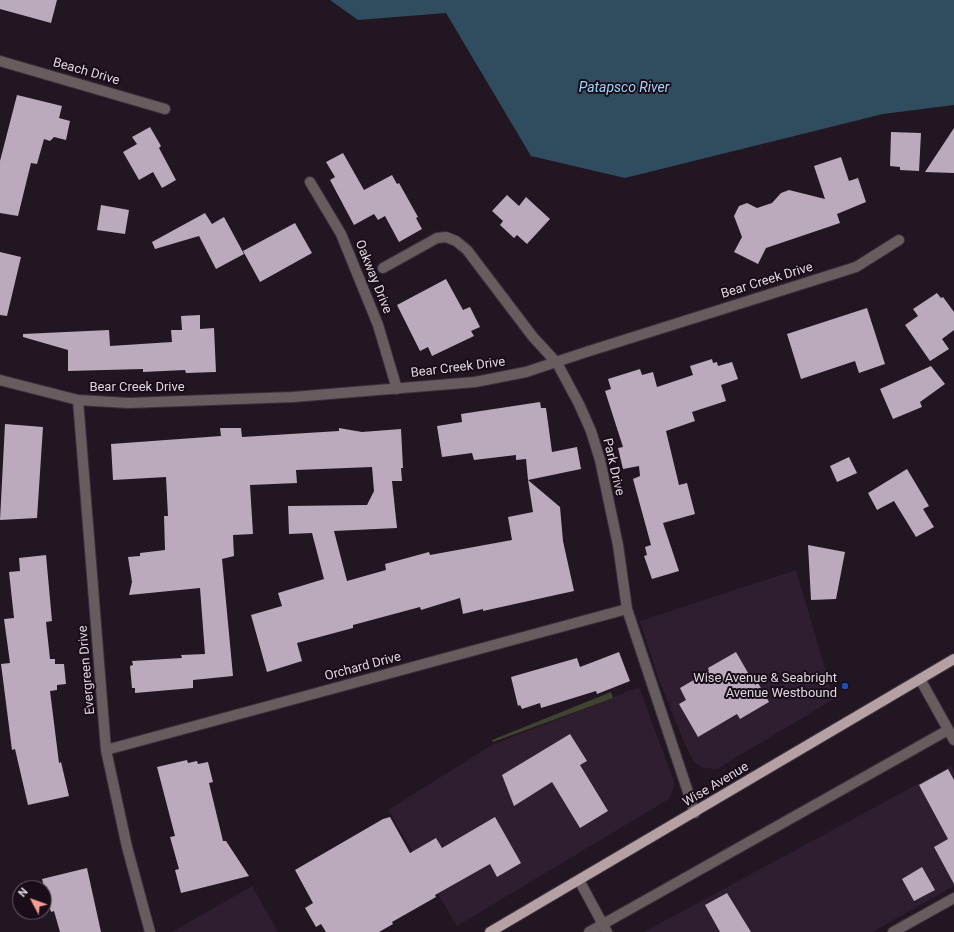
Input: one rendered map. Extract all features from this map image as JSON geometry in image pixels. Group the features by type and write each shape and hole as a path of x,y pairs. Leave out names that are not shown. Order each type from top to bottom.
{"main road":[{"name":"Wise Avenue","path":"490,932 695,813 954,659"}],"street":[{"name":"Beach Drive","path":"0,61 165,109"},
{"name":"Oakway Drive","path":"310,182 341,234 378,325 397,389"},
{"name":"Park Drive","path":"383,268 437,238 446,238 456,241 476,260 533,337 557,363 579,404 591,431 598,452 618,545 627,609 695,813"},
{"name":"Bear Creek Drive","path":"0,380 78,400 128,404 293,397 475,382 526,372 557,363 582,352 856,267 899,240"},
{"name":"Evergreen Drive","path":"78,400 106,750 127,847 150,932"},
{"name":"Orchard Drive","path":"106,750 627,609"},
{"path":"920,679 954,740"},
{"path":"589,932 604,928 948,730"},
{"path":"579,880 604,928"},
{"path":"892,932 954,898"}],"shaded area":[{"path":"796,570 834,699 717,769 703,768 694,762 684,742 659,680 640,621"},
{"path":"639,687 675,784 669,799 457,926 388,810 492,745"},
{"path":"951,766 954,771 954,886 872,932 644,932"},
{"path":"252,886 278,932 172,932"}],"green space":[{"path":"611,692 613,698 493,742 492,740"}],"water":[{"name":"Patapsco River","path":"330,0 954,0 954,105 883,114 625,178 531,156 446,13 358,20"}],"building":[{"path":"0,0 57,0 51,23 0,9"},
{"path":"17,95 62,106 59,118 70,121 66,140 54,137 50,141 44,139 37,164 31,163 18,216 0,213 0,161"},
{"path":"150,127 161,146 159,148 176,180 162,188 153,172 139,180 123,152 137,144 132,137"},
{"path":"954,128 954,173 925,172"},
{"path":"891,132 921,133 919,171 900,170 900,167 890,166"},
{"path":"343,153 364,190 392,175 397,184 399,183 418,217 416,218 422,229 399,242 385,216 378,220 374,214 354,225 330,180 335,177 326,162"},
{"path":"841,157 849,181 858,178 866,202 837,214 840,223 766,248 758,264 734,252 742,237 734,216 739,206 747,203 757,208 772,203 781,193 789,190 825,199 814,166"},
{"path":"507,195 519,206 526,197 550,219 527,244 517,235 514,238 500,225 503,221 492,211"},
{"path":"101,205 129,210 125,234 97,230"},
{"path":"205,213 212,224 224,217 244,254 216,269 199,236 155,249 152,242"},
{"path":"295,223 312,253 260,282 243,251"},
{"path":"0,252 21,257 7,316 0,315"},
{"path":"446,279 463,310 470,307 480,327 471,331 474,336 432,356 428,347 420,351 397,305"},
{"path":"937,293 941,298 943,297 954,312 954,330 942,339 949,349 930,361 905,325 918,316 913,309"},
{"path":"867,308 885,364 859,373 855,361 801,379 787,334"},
{"path":"200,315 200,329 214,328 216,372 186,373 185,370 143,372 143,369 68,371 68,350 23,337 23,334 109,330 110,346 172,342 171,330 182,330 181,316"},
{"path":"712,359 713,363 717,362 718,366 732,362 738,379 721,385 726,401 692,412 695,421 666,431 679,485 687,483 695,514 663,523 679,571 652,579 644,556 647,555 645,547 651,545 633,479 640,476 639,466 623,469 618,448 623,447 605,391 611,389 608,379 640,369 642,375 653,372 657,387 693,375 690,366"},
{"path":"931,366 945,384 920,402 922,407 893,419 880,389"},
{"path":"540,402 541,408 546,408 552,452 577,447 581,469 528,480 526,459 516,460 516,455 474,460 472,453 442,457 437,426 462,422 461,414"},
{"path":"5,424 43,427 37,518 0,520"},
{"path":"220,428 241,428 242,437 339,431 339,428 362,432 401,429 403,468 401,468 402,481 392,481 397,528 334,531 347,581 386,570 385,564 429,552 430,555 512,540 508,517 533,512 528,480 560,507 563,541 574,591 463,614 460,598 421,610 420,607 353,625 353,628 297,643 302,661 267,672 251,615 282,606 278,593 324,579 312,533 289,534 288,506 367,505 374,491 372,467 296,470 297,483 250,485 253,534 233,535 234,556 222,559 233,676 193,680 193,688 135,693 135,688 132,688 130,666 133,665 132,661 182,658 181,655 205,654 200,588 129,595 132,582 128,557 140,556 140,553 165,550 164,516 168,516 166,477 113,480 111,444 221,436"},
{"path":"849,457 857,473 837,482 830,466"},
{"path":"907,469 929,506 923,509 934,527 916,537 894,501 877,510 868,493"},
{"path":"808,545 845,552 836,599 811,600"},
{"path":"46,555 52,621 46,622 50,659 55,659 55,664 64,664 66,684 57,685 57,690 50,691 59,763 61,762 69,796 28,805 15,749 12,750 1,664 10,663 4,619 14,618 9,572 20,571 19,558"},
{"path":"619,652 630,681 597,694 596,691 541,708 540,703 522,709 520,705 518,706 511,677 577,658 580,667"},
{"path":"736,652 755,685 758,683 769,702 740,719 737,714 698,737 679,704 686,700 680,688 709,671 708,668"},
{"path":"570,734 587,761 580,765 608,811 580,828 552,782 514,806 502,775"},
{"path":"187,760 188,763 197,761 198,764 208,762 213,782 209,783 223,841 226,841 249,876 181,893 175,870 179,869 170,837 175,836 157,767"},
{"path":"948,769 954,780 954,884 934,847 948,839 919,785"},
{"path":"390,817 410,853 436,838 442,848 495,817 521,863 497,877 490,864 435,895 436,897 392,922 393,924 379,932 326,932 321,924 316,927 305,908 313,903 295,870 383,819"},
{"path":"922,867 935,890 914,901 902,879"},
{"path":"87,868 101,932 60,932 54,911 52,912 52,880 42,879"},
{"path":"727,893 751,932 720,932 705,905"}],"place":[{"name":"Wise Avenue & Seabright Avenue Westbound","path":"845,686"}]}
